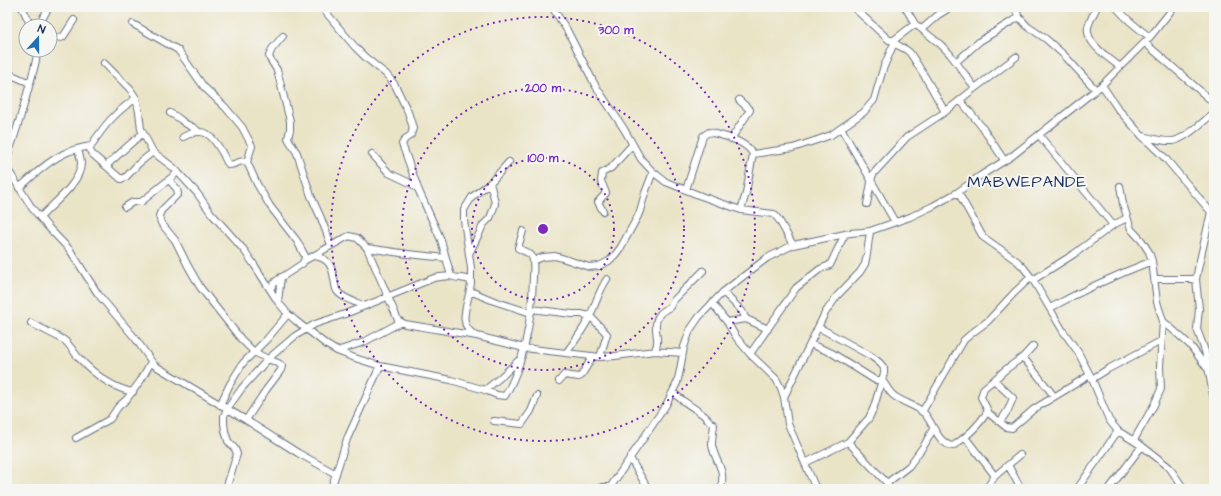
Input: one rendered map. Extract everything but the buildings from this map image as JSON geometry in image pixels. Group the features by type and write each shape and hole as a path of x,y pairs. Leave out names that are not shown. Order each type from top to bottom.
{"street":[{"path":"22,7 27,18"},
{"path":"43,18 49,7"},
{"path":"552,7 567,30 595,85 624,129 641,159 653,172 666,182 741,210 774,214 793,245"},
{"path":"853,7 887,38 910,53 945,112"},
{"path":"905,7 916,24 940,44 956,62 975,88"},
{"path":"922,29 938,15 951,7"},
{"path":"1014,7 1019,17 1029,28 1064,55 1096,90"},
{"path":"1098,7 1090,19 1088,29 1089,37 1094,45 1120,67"},
{"path":"1116,7 1132,24 1150,37"},
{"path":"597,489 602,487 609,488 666,405 673,392 680,370 686,339 690,330 699,317 723,292 767,258 793,245 850,233 870,231 910,217 928,209 958,192 1012,156 1102,85 1150,37 1174,7"},
{"path":"324,10 365,57 386,74 395,85 408,112 413,128 411,135 402,144 419,191 441,240 451,276"},
{"path":"956,62 980,41 1019,17"},
{"path":"58,37 63,37 74,20"},
{"path":"133,24 178,50 204,86 242,127 252,146 247,162 249,169 263,196 305,253 304,260"},
{"path":"753,154 793,148 817,140 831,134 864,112 874,100 893,42 916,24"},
{"path":"283,36 272,48 269,56 277,70 290,121 289,140 297,153 311,196 331,245"},
{"path":"1144,42 1214,102"},
{"path":"867,204 874,173 907,137 945,112 1016,57"},
{"path":"7,158 17,132 20,115 37,58"},
{"path":"104,63 130,89 136,98 142,134 154,152 170,164 197,193 211,213 244,250 278,302 288,314 326,345 336,351 380,366 447,379 497,395 505,396 521,358 529,327 531,311 533,261 529,254 518,248 523,231"},
{"path":"7,73 30,83"},
{"path":"1102,85 1118,109 1142,136 1165,158 1212,215 1196,279 1199,302 1197,329 1205,351 1214,400"},
{"path":"136,98 120,110 106,124 91,146 90,153 103,162 118,177 124,178 154,152"},
{"path":"731,139 750,110 739,100"},
{"path":"960,100 982,127 1004,160"},
{"path":"170,113 198,131 209,134 230,165 241,161 247,162"},
{"path":"1142,136 1164,141 1180,139 1214,113"},
{"path":"841,128 895,222"},
{"path":"183,137 198,131"},
{"path":"686,190 703,136 709,132 741,143 753,154"},
{"path":"106,166 142,134"},
{"path":"1039,135 1113,225"},
{"path":"603,210 598,202 606,193 601,180 602,173 611,168 632,145"},
{"path":"19,188 44,166 60,156 91,146"},
{"path":"40,218 74,182 81,166 78,149"},
{"path":"372,154 389,172 412,184 419,191"},
{"path":"741,210 746,193 753,154"},
{"path":"477,336 469,331 465,326 464,317 471,281 464,210 472,197 490,183 509,162"},
{"path":"7,168 25,199 40,218 70,250 98,294 135,338 151,362 246,420 298,454 336,474"},
{"path":"124,207 133,202 142,202 178,172"},
{"path":"533,261 543,257 555,256 589,268 599,266 609,261 621,246 640,211 644,193 653,172"},
{"path":"169,180 177,190 178,194 161,211 161,223 175,240 200,287 241,339 254,352 282,366 246,420"},
{"path":"468,254 483,225 490,218 495,204 490,183"},
{"path":"1120,186 1123,204 1131,229 1142,241 1149,252 1152,261 1157,302 1163,321 1160,366 1161,389 1154,405 1134,440"},
{"path":"958,192 982,237 1017,262 1024,268 1032,279 1063,331 1078,352 1091,377 1109,420 1118,431 1134,440 1169,467 1175,473 1184,489"},
{"path":"922,412 964,340 988,321 1014,293 1032,279 1074,254 1113,225 1127,218"},
{"path":"784,397 825,312 837,296 860,272 867,254 870,231"},
{"path":"750,354 796,288 820,269 830,265 845,234"},
{"path":"270,289 276,281 304,260 350,236 357,238 367,248 395,316 401,322 477,336 524,348 600,357 655,351 683,353"},
{"path":"367,248 446,258"},
{"path":"314,256 327,260 332,270 336,289 341,295 365,306"},
{"path":"1050,308 1079,292 1152,261"},
{"path":"655,351 658,340 656,321 659,315 662,311 670,307 673,301 703,271"},
{"path":"234,489 227,487 237,454 235,449 228,441 225,431 224,416 227,409 242,388 268,359 306,329 322,321 345,314 440,276 451,276 454,278 467,279 471,281"},
{"path":"278,302 282,277"},
{"path":"566,353 582,331 590,316 597,297 607,279"},
{"path":"1154,279 1196,279"},
{"path":"470,291 494,301 531,311 550,310 590,316 607,334 600,357"},
{"path":"723,292 742,311 746,319"},
{"path":"712,303 727,322 736,337 750,354 776,379 782,388 788,424 797,449 805,463 816,489"},
{"path":"220,405 243,363 288,314"},
{"path":"727,322 746,319 768,329"},
{"path":"1163,321 1190,345 1207,368"},
{"path":"336,351 364,342 401,322"},
{"path":"31,323 68,343 82,361 109,383 123,390 133,392"},
{"path":"805,463 848,442 869,418 874,407 884,373 884,368 871,356 818,327"},
{"path":"1033,346 1023,357 984,388 982,394 982,400 988,411 987,412 1006,427 1012,428 1034,409 1054,396 1161,340"},
{"path":"810,344 832,353 875,380 882,380"},
{"path":"559,381 564,375 581,376 593,356"},
{"path":"1023,357 1054,396"},
{"path":"485,390 521,358"},
{"path":"76,438 110,419 118,407 128,399 151,362"},
{"path":"331,489 347,439 380,366"},
{"path":"882,380 893,395 922,412 933,428 949,446 953,446 965,437 980,423 987,412"},
{"path":"994,380 1013,398 1008,410 1000,422"},
{"path":"673,392 677,397 704,415 714,426 712,444 722,471 723,477 721,489"},
{"path":"494,420 522,424 531,411 537,396"},
{"path":"887,483 909,466 925,444 933,428"},
{"path":"1077,489 1118,431"},
{"path":"965,437 994,476"},
{"path":"848,442 887,483 890,489"},
{"path":"1109,489 1142,446"},
{"path":"986,489 994,476 1020,455"},
{"path":"630,458 648,489"},
{"path":"1008,465 1021,489"}],"district":[{"name":"MABWEPANDE","path":"1027,181"}]}
